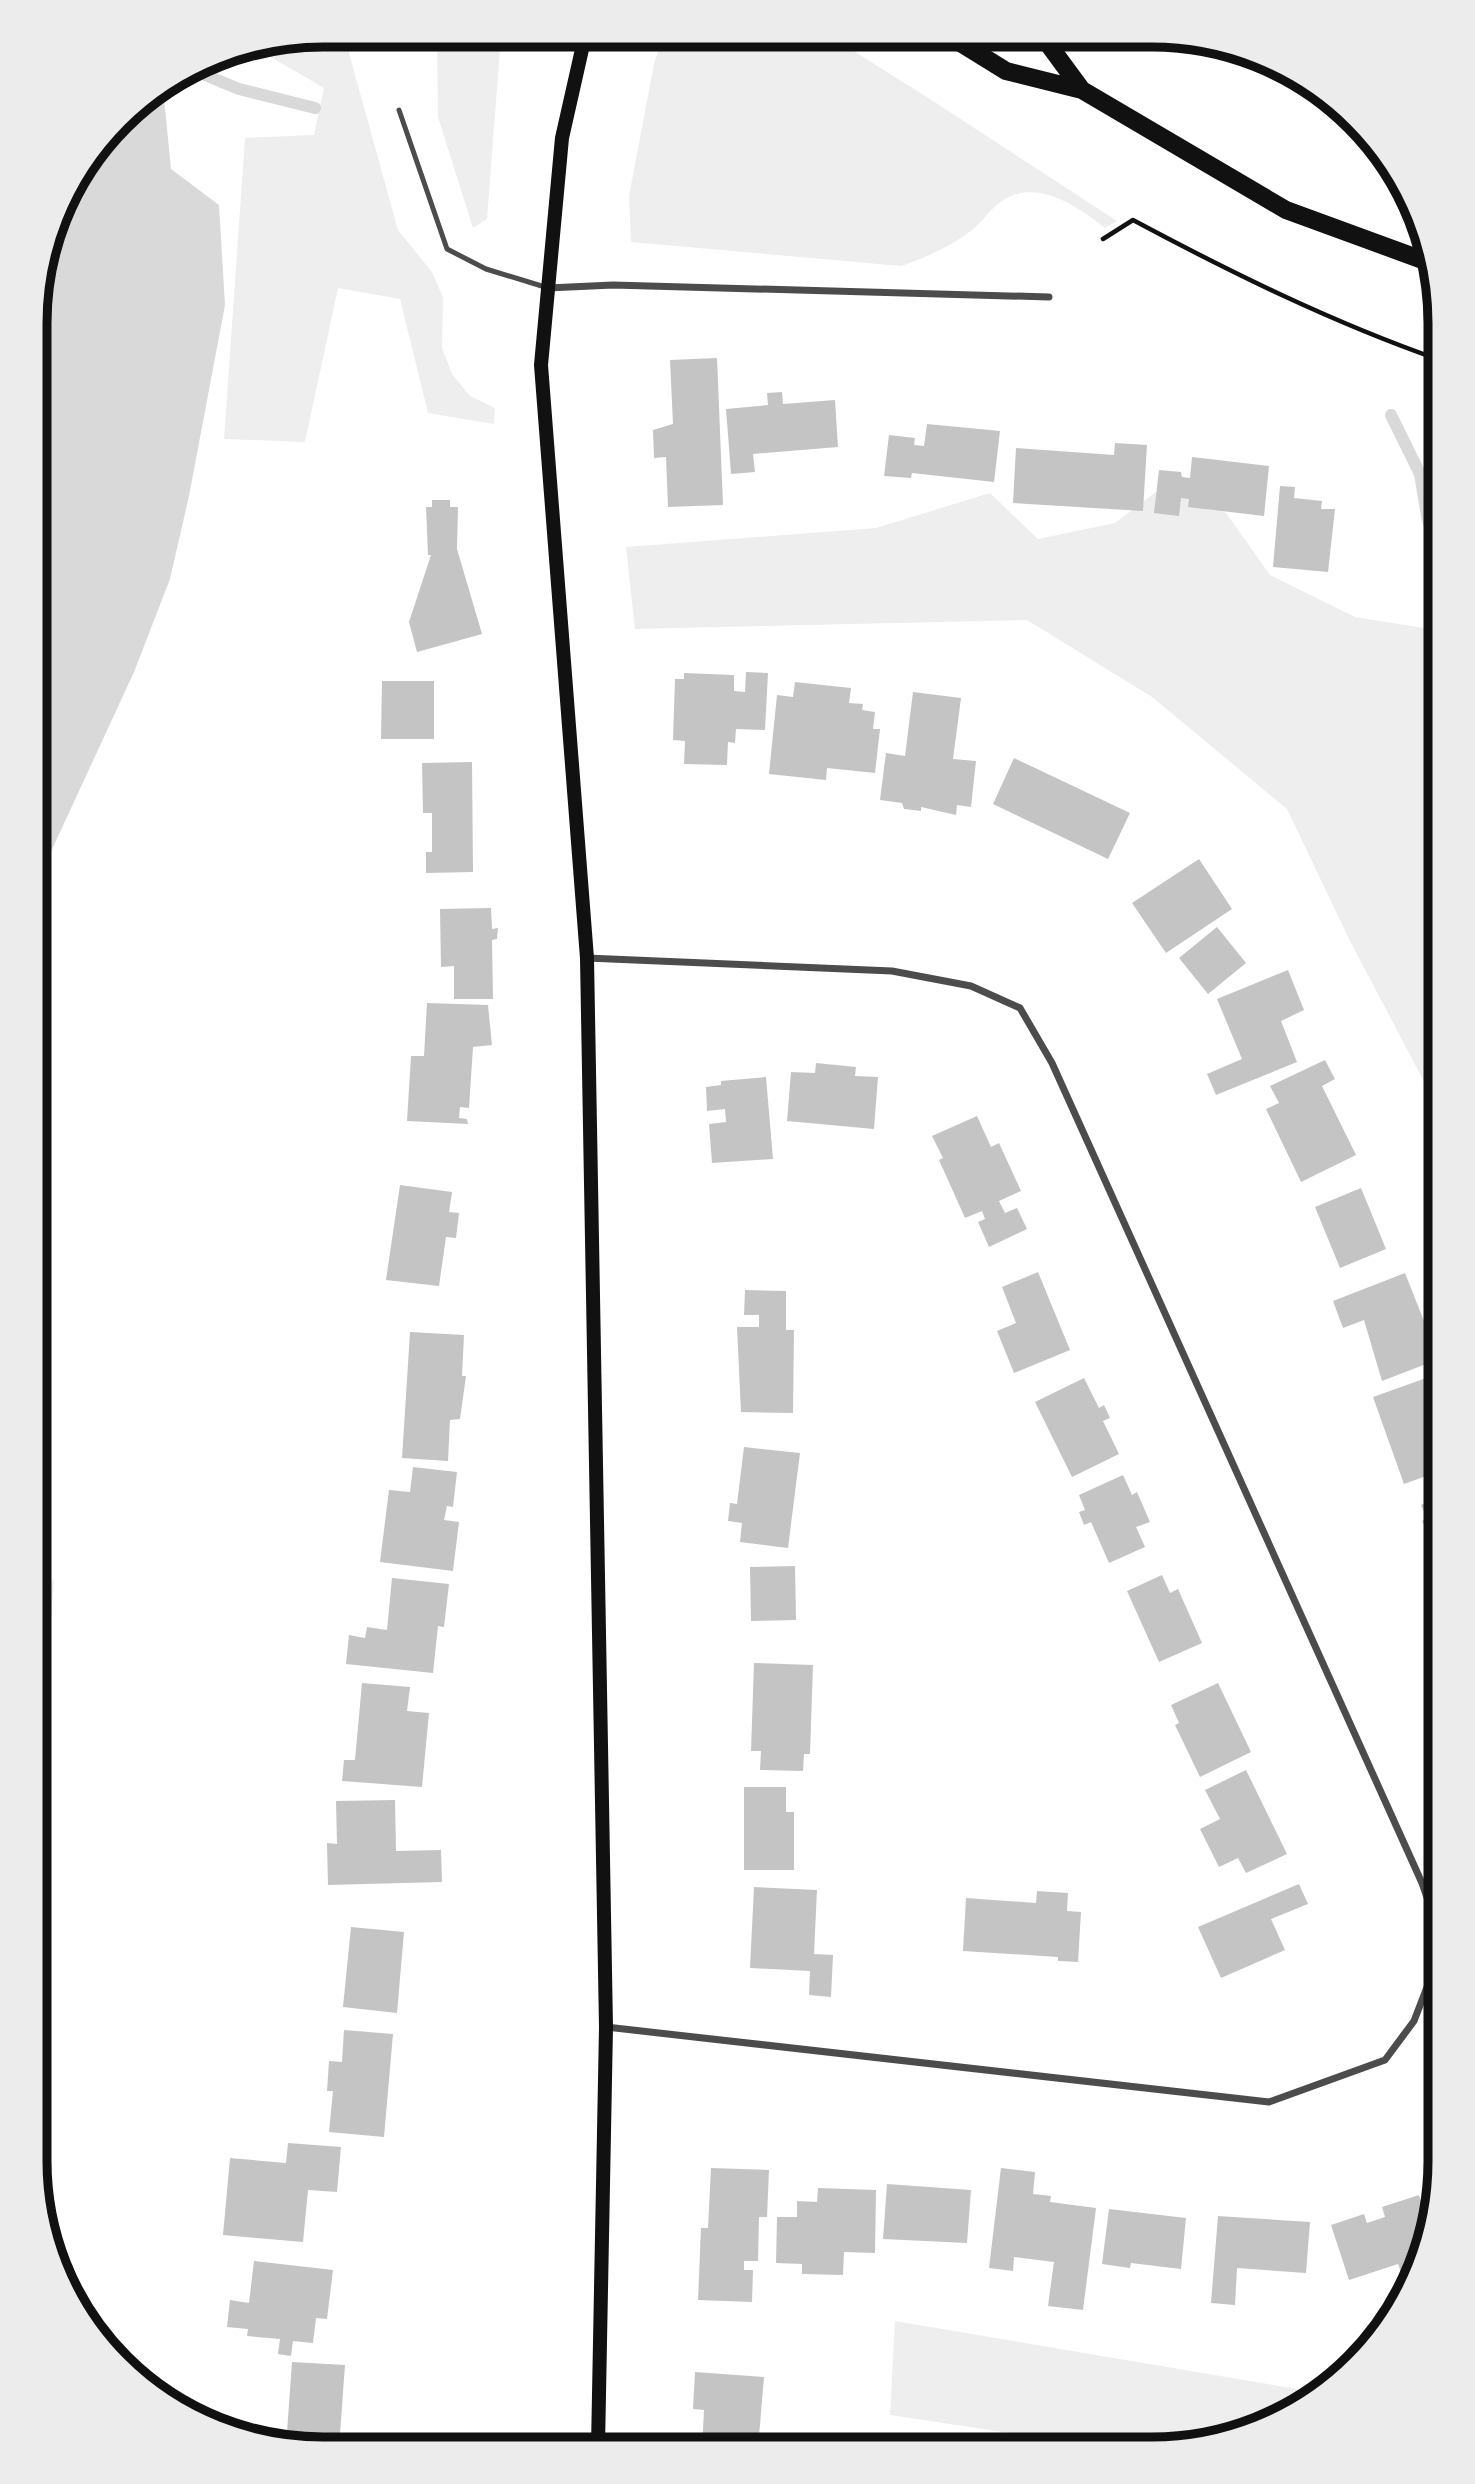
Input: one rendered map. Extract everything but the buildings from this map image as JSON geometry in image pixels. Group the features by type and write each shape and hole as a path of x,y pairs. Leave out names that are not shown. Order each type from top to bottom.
{"main road":[{"path":"583,47 562,138 541,365 587,958 606,2026 598,2437"},
{"path":"967,47 1006,71 1082,90 1286,210 1420,259"},
{"path":"1051,47 1082,90"}],"street":[{"path":"548,288 613,285 1049,297"},
{"path":"587,958 892,971 971,986 1020,1008 1052,1063 1428,1900"},
{"path":"606,2026 1269,2102 1385,2060 1414,2021 1428,1985"}],"lane":[{"path":"399,110 447,249 486,269 548,288"}],"path":[{"path":"1103,239 1133,220 1216,264 1379,339 1428,356"}],"shaded area":[{"path":"347,47 398,230 432,272 443,297 442,348 452,374 470,396 495,408 494,424 428,413 400,299 338,288 305,442 224,439 245,138 314,135 324,88 265,54 305,48"},
{"path":"437,47 500,47 487,219 473,228 438,117"},
{"path":"659,47 847,47 1117,221 1105,228 1068,203 1040,193 1026,192 1012,195 999,203 972,230 952,243 901,266 631,242 629,196"},
{"path":"164,98 171,169 219,205 225,305 189,496 170,579 134,672 47,860 47,323 50,287 62,235 84,185 116,141"},
{"path":"1164,486 1226,513 1270,575 1355,617 1424,628 1428,638 1428,1089 1349,939 1287,809 1152,697 1027,620 635,629 626,547 876,528 990,493 1038,539 1115,523"},
{"path":"54,1577 47,1681 47,1595"},
{"path":"895,2321 1304,2390 1274,2408 1240,2422 1206,2431 1170,2436 1036,2437 890,2415"}],"waterway":[{"path":"204,75 239,89 315,108"},
{"path":"1391,415 1420,474 1428,520"}]}
